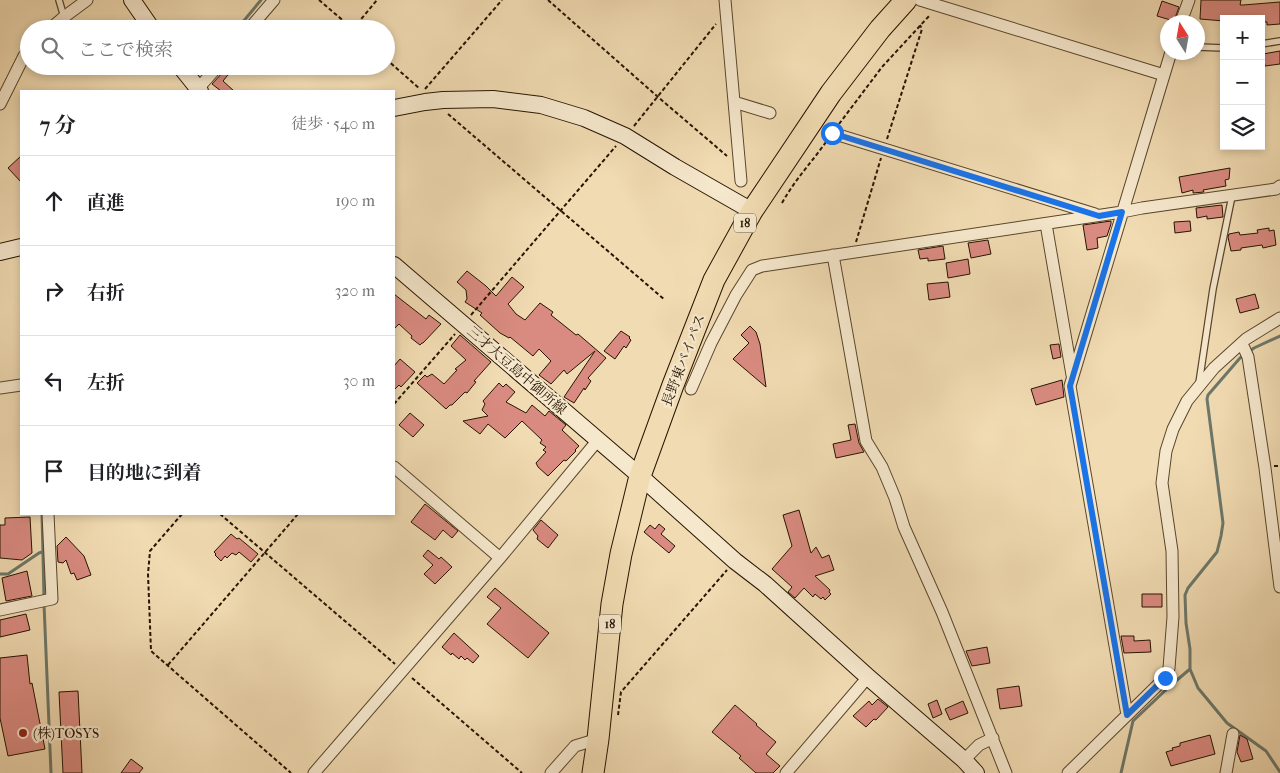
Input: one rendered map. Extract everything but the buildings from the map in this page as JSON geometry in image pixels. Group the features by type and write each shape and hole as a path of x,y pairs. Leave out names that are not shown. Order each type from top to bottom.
{"highway":[{"name":"長野東バイパス","path":"593,773 612,604 621,554 640,476 672,384 714,280 752,211 831,93 880,29 906,0"}],"street":[{"path":"60,20 88,0"},
{"path":"132,0 146,20"},
{"path":"257,20 274,0"},
{"path":"725,0 741,181"},
{"path":"920,0 1164,75"},
{"path":"1184,15 1189,0"},
{"path":"1127,715 1070,386 1169,60"},
{"path":"0,104 20,64"},
{"path":"193,83 205,75"},
{"path":"395,108 443,100 493,99 541,105 584,118 625,136 752,211"},
{"path":"734,102 770,113"},
{"path":"832,133 1099,216"},
{"path":"691,389 711,343 736,294 752,270 762,266 1232,196 1276,189 1280,186"},
{"path":"1046,224 1073,377"},
{"path":"0,252 20,248"},
{"path":"833,255 866,441 882,467 895,498 904,527 942,612 1006,773"},
{"name":"三才大豆島中御所線","path":"395,265 640,476 735,561 765,584 964,760 976,773"},
{"path":"1280,318 1246,339 1244,350 1265,468 1280,587"},
{"path":"1068,773 1165,678 1169,668 1173,617 1172,551 1162,483 1166,451 1173,428 1198,387 1214,368 1244,350"},
{"path":"0,388 20,385"},
{"path":"314,773 500,558 598,440"},
{"path":"395,468 500,558"},
{"path":"0,610 52,599 48,515"},
{"path":"786,773 868,677"},
{"path":"1226,773 1233,734"},
{"path":"964,760 979,745 992,738"},
{"path":"551,773 575,746 598,739"}],"lane":[{"path":"59,0 64,17"},
{"path":"1265,43 1280,41"},
{"path":"1205,47 1220,48"},
{"path":"1198,387 1213,290 1232,196"}],"path":[{"path":"319,0 342,20"},
{"path":"360,20 377,0"},
{"path":"395,67 423,92 502,0"},
{"path":"548,0 739,165"},
{"path":"782,203 791,188 882,67 938,6"},
{"path":"395,403 625,136 726,12"},
{"path":"446,112 664,300"},
{"path":"181,515 150,551 148,574 151,651 291,773"},
{"path":"221,515 522,773"},
{"path":"168,665 297,515"},
{"path":"617,722 620,692 735,561"}],"waterway":[{"path":"244,20 261,0"},
{"path":"1121,773 1133,721 1190,669 1185,595 1188,588 1217,552 1221,536 1223,523 1208,395 1240,358 1254,348 1280,336"},
{"path":"42,515 44,598"},
{"path":"0,574 8,574 42,552"},
{"path":"44,604 51,773"},
{"path":"1190,669 1198,688 1227,723 1266,751 1280,772"}],"place":[{"name":"(株)TOSYS","path":"23,733"}],"route":[{"path":"832,133 1099,216 1122,212 1070,386 1127,715 1165,678"}]}
